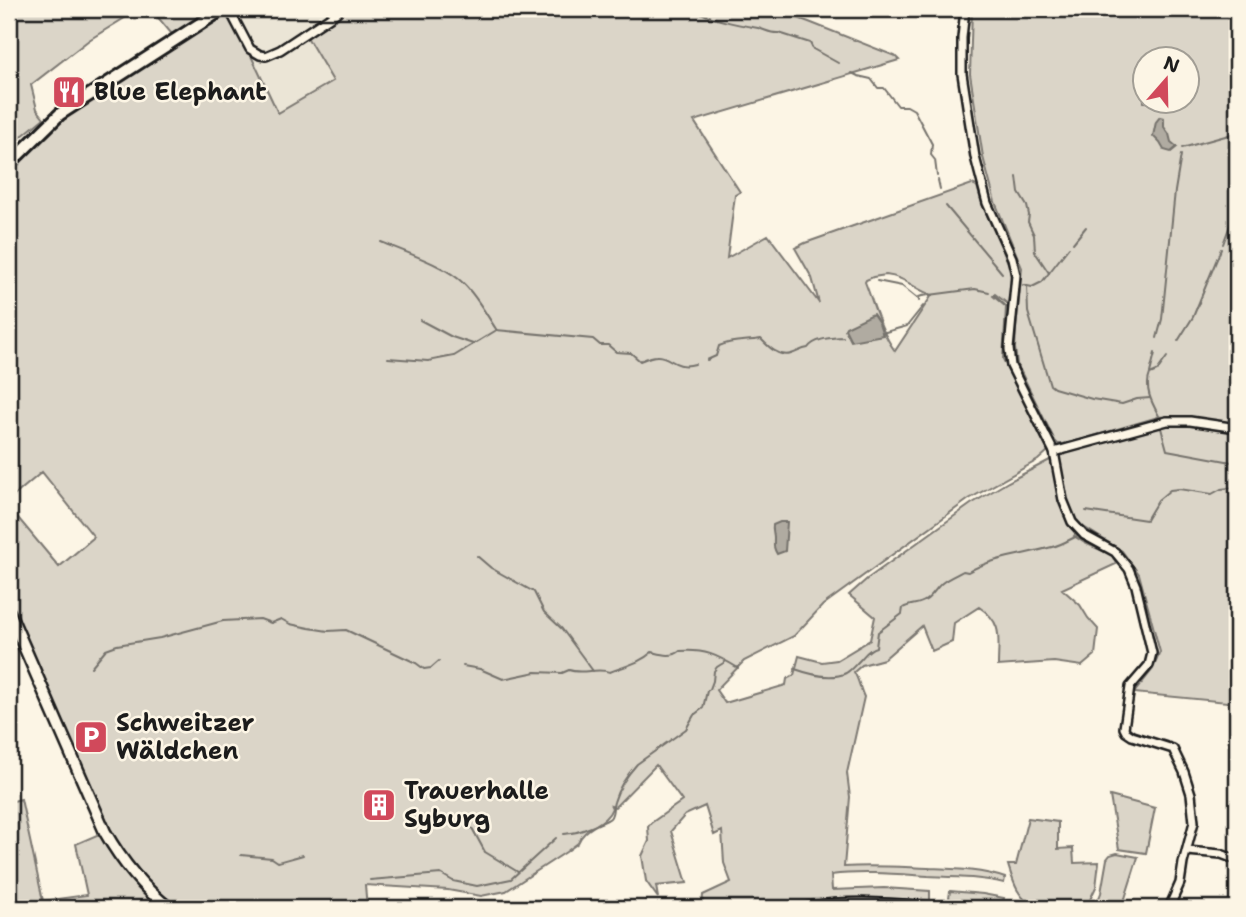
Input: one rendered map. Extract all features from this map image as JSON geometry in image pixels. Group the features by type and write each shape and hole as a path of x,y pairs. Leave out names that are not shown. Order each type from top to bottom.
{"main road":[{"path":"9,164 60,114 223,9"},
{"path":"9,612 105,832 135,876 153,896 169,908"},
{"path":"808,908 847,903 934,908"}],"street":[{"path":"229,9 250,49 267,56 340,9"},
{"path":"965,9 962,74 975,158 987,203 1012,258 1016,275 1009,357 1054,452 1063,500 1072,522 1084,535 1115,552 1129,569 1136,586 1152,653 1149,665 1130,687 1124,728 1132,736 1172,747 1192,798 1194,822 1177,891 1169,908"},
{"path":"1054,452 1167,421 1190,421 1237,428"},
{"path":"1187,851 1221,854 1237,860"}],"shaded area":[{"path":"9,9 148,9 136,11 89,40 31,85 37,109 44,118 10,146"},
{"path":"151,9 229,9 278,113 333,81 307,37 342,9 773,9 895,56 899,60 694,121 740,192 735,195 727,258 768,235 819,303 812,278 795,248 972,184 977,186 982,204 1010,267 1008,304 995,294 993,296 1006,307 1003,359 1048,451 1038,460 969,499 823,605 794,636 744,661 716,690 725,703 786,685 787,679 794,675 799,656 822,662 837,660 870,640 875,617 849,595 971,504 1065,452 1157,425 1177,422 1237,430 1237,703 1134,693 1153,669 1160,652 1139,574 1122,551 1082,526 1074,536 1112,555 1116,564 1062,589 1080,605 1098,629 1095,655 1082,666 1054,662 998,666 998,632 993,619 979,607 954,623 952,642 932,651 922,626 884,659 862,665 854,672 864,697 847,773 850,797 844,867 967,870 1005,878 1004,883 957,877 843,874 831,875 832,890 884,888 930,891 930,901 825,899 773,908 702,908 703,895 731,882 724,863 722,831 714,835 705,806 685,815 671,831 687,883 656,886 658,898 646,881 642,856 649,841 648,827 682,801 656,765 615,807 611,806 609,814 585,833 578,843 506,891 481,896 448,890 365,885 367,908 351,903 347,908 9,908 9,802 21,799 43,901 87,895 76,844 104,832 9,612 9,507 59,567 94,537 42,472 9,500 9,164 60,114 176,39","holes":["893,276 932,295 895,351 882,327 865,282 873,277"]},
{"path":"229,9 342,9 333,81 278,114"},
{"path":"972,9 1237,9 1237,425 1185,417 1158,417 1063,444 1055,441 1017,364 1015,348 1022,268 995,202 983,157 970,74"},
{"path":"1160,117 1164,118 1164,127 1171,142 1177,147 1171,152 1164,150 1153,136"},
{"path":"873,314 883,335 851,341 846,327"},
{"path":"787,522 785,551 777,554 773,525"},
{"path":"1110,796 1155,808 1146,853 1119,849"},
{"path":"1028,818 1058,822 1058,849 1073,848 1074,863 1099,862 1096,887 1086,908 1035,908 1020,894 1008,865 1016,865"},
{"path":"1117,853 1138,857 1122,908 1095,908 1101,893 1107,859"},
{"path":"950,891 1004,898 1002,905 984,905 949,899"}],"waterway":[{"path":"693,9 716,19 810,43 813,49 838,63"},
{"path":"852,73 871,79 878,88 884,88 898,106 907,106 914,110 932,144 931,155 935,160 937,176"},
{"path":"1182,148 1229,135"},
{"path":"1157,338 1162,319 1181,155"},
{"path":"1017,177 1019,193 1027,206 1028,222 1034,235 1035,252 1049,273"},
{"path":"938,180 940,189"},
{"path":"946,206 1002,273"},
{"path":"1223,244 1235,212"},
{"path":"1073,243 1086,227"},
{"path":"381,242 457,277 473,294 496,329"},
{"path":"1023,285 1032,287 1042,282 1069,247"},
{"path":"1178,341 1193,317 1221,249"},
{"path":"877,281 902,286 917,298"},
{"path":"1027,286 1028,312 1050,385 1092,399 1122,404 1150,398"},
{"path":"919,301 922,296 975,289 989,292"},
{"path":"994,295 1008,308"},
{"path":"882,333 907,326 923,306"},
{"path":"420,320 452,337 473,344"},
{"path":"496,330 593,339 600,345 608,345 616,352 631,353 640,361 662,356 677,364 695,364"},
{"path":"388,358 428,361 454,356 495,331"},
{"path":"707,360 716,356 719,346 735,342 761,339 774,351 787,355 808,348 819,340 843,337"},
{"path":"1150,373 1155,353"},
{"path":"1159,416 1150,396 1148,380 1150,374 1157,371 1167,357"},
{"path":"1161,428 1167,450 1237,463"},
{"path":"1086,511 1146,520 1158,500 1170,490 1212,494 1221,489 1237,487"},
{"path":"795,669 827,676 846,673 876,647 878,632 902,614 903,608 926,600 947,580 963,571 968,572 998,560 1055,546 1077,536 1062,511"},
{"path":"477,556 491,568 534,592 544,612 562,629 593,671"},
{"path":"91,667 106,649 117,645 160,638 223,621 260,619 271,623 281,619 290,624 328,631 346,630 424,669 431,668 439,661"},
{"path":"463,666 480,669 503,679 536,672 610,672 637,662 652,652 670,655 680,651 696,651 710,654 738,668"},
{"path":"564,834 582,830 610,818 613,804 627,777 637,764 686,729 694,715 703,708 714,671 725,662"},
{"path":"472,828 485,852 518,872"},
{"path":"370,880 441,874 453,881 477,886 511,879 556,838"},
{"path":"241,855 272,858 278,862 303,855"}],"place":[{"name":"Blue Elephant","path":"69,92"},
{"name":"Schweitzer Wäldchen","path":"91,737"},
{"name":"Trauerhalle Syburg","path":"379,805"}]}
